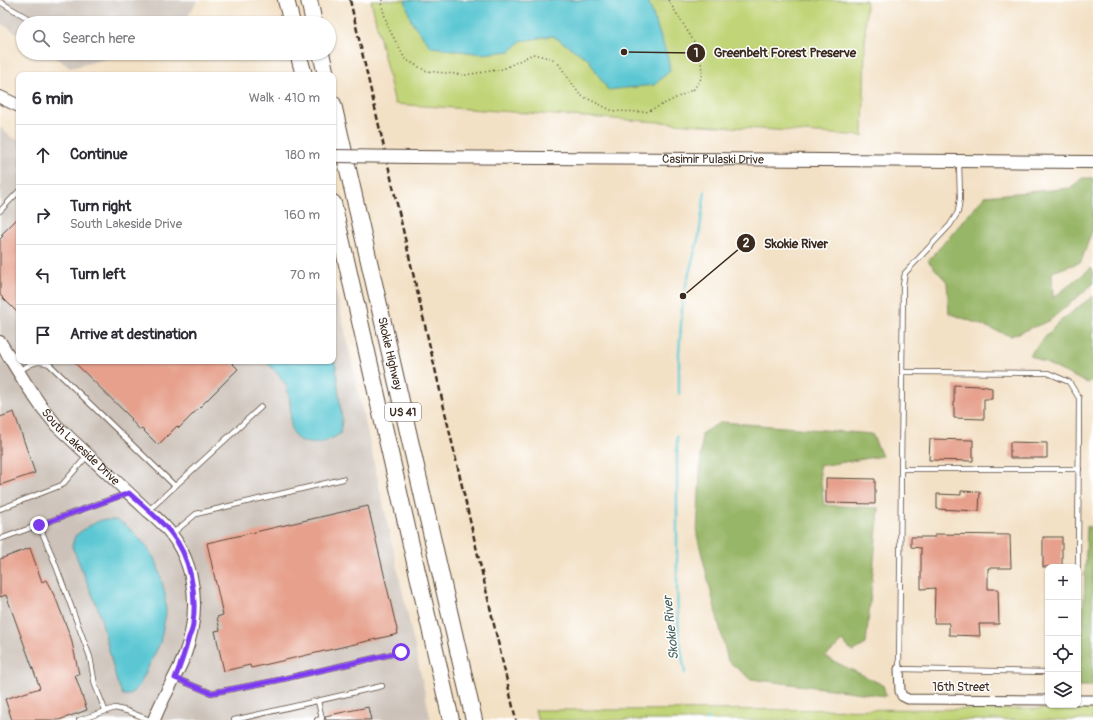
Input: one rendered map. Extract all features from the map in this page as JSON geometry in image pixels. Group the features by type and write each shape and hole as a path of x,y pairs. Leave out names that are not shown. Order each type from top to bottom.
{"highway":[{"path":"286,0 290,16"},
{"path":"309,0 312,16"},
{"path":"300,60 303,72"},
{"path":"323,60 325,72"},
{"name":"Skokie Highway","path":"336,117 474,720"},
{"name":"Skokie Highway","path":"336,216 451,720"}],"street":[{"path":"0,97 16,105"},
{"name":"Casimir Pulaski Drive","path":"336,156 1093,162"},
{"name":"South Lakeside Drive","path":"0,342 41,406 57,426 148,511 160,520 172,534 183,553 190,571 193,587 193,624 184,656 154,720"},
{"name":"16th Street","path":"899,669 900,691 902,696 908,699 1045,700"},
{"path":"1081,700 1093,700"}],"lane":[{"path":"0,2 24,16"},
{"path":"959,161 960,198 958,212 950,226 906,273 903,285 899,669 1045,672"},
{"path":"0,211 16,194"},
{"path":"18,371 30,364"},
{"path":"50,364 174,486"},
{"path":"902,372 1048,373 1069,382 1079,398 1078,564"},
{"path":"148,511 261,407"},
{"path":"0,509 62,485 88,455"},
{"path":"901,469 1079,469"},
{"path":"172,534 196,514 343,479"},
{"path":"0,539 129,493"},
{"path":"39,525 90,657 95,685 105,710"},
{"path":"175,678 211,693 274,681 401,652"},
{"path":"234,720 382,686"},
{"path":"318,701 321,720"},
{"path":"79,720 105,710 115,708 150,720"}],"path":[{"path":"382,0 381,3 388,27 405,59 426,71 465,75 502,69 533,54 556,60 580,95 613,111 646,112 694,89 702,77 701,58 694,42 668,0"},
{"path":"768,720 787,720"}],"shaded area":[{"path":"0,0 198,0 188,16 16,16 16,33 0,23"},
{"path":"59,60 101,60 71,68"},
{"path":"0,127 11,137 16,139 16,364 336,364 336,291 431,720 0,720"}],"green space":[{"path":"371,0 866,0 863,136 395,104"},
{"path":"1082,178 1093,178 1093,228 1081,262 1052,272 1053,298 1091,268 1093,270 1093,284 1049,321 1011,336 949,313 947,282 928,261 985,196 1071,188"},
{"path":"1093,296 1093,379 1087,383 1029,355 1059,322"},
{"path":"721,422 872,434 882,456 819,466 824,505 879,508 866,644 852,652 843,641 825,657 883,685 886,696 751,679 728,661 697,535 702,433"},
{"path":"1087,526 1093,528 1093,686 1081,686"},
{"path":"1093,709 1093,720 538,720 535,710"}],"water":[{"path":"405,0 648,0 668,58 670,71 654,85 608,90 588,59 553,36 521,41 511,51 482,54 431,47 411,21"},
{"path":"269,364 335,364 342,421 340,434 321,443 308,443 296,438 292,428 290,399 286,385"},
{"path":"101,520 117,520 127,526 145,544 157,563 165,594 166,613 160,643 139,686 129,695 123,695 117,682 99,611 72,546 75,536 87,527"}],"building":[{"path":"16,220 16,311 0,295 0,239 3,236 1,235"},
{"path":"76,364 233,364 238,369 179,428 177,426 158,445 142,429 140,430 131,420 132,419"},
{"path":"954,385 982,386 992,388 992,399 984,399 984,419 954,418"},
{"path":"14,412 35,473 0,485 0,417"},
{"path":"930,439 973,440 973,461 929,460"},
{"path":"1010,442 1047,443 1047,458 1010,458"},
{"path":"826,478 875,479 875,504 826,503"},
{"path":"961,491 980,492 979,511 937,509 937,494 961,495"},
{"path":"368,506 398,634 251,668 250,665 224,671 215,631 220,630 217,617 223,615 207,543"},
{"path":"935,534 1010,535 1011,568 988,568 988,589 998,589 999,624 979,624 980,636 949,635 949,623 934,623 935,588 921,589 921,548 911,547 911,537 935,537"},
{"path":"1043,537 1062,537 1062,564 1045,564 1045,567 1043,567"},
{"path":"30,548 42,582 46,580 56,599 71,638 79,674 75,675 87,710 59,720 12,720 5,699 40,688 6,595 0,597 0,559"},
{"path":"368,707 371,720 326,720 325,716"}],"waterway":[{"name":"Skokie River","path":"679,394 679,353 683,296 699,236 705,191"},
{"name":"Skokie River","path":"677,437 677,591 679,637 685,673"}],"railway":[{"path":"350,0 516,720"}],"place":[{"name":"Greenbelt Forest Preserve","path":"624,52"},
{"name":"Skokie River","path":"683,296"}],"route":[{"path":"39,525 129,493 160,520 172,534 186,559 193,587 193,624 184,656 175,678 211,693 274,681 401,652"}]}
